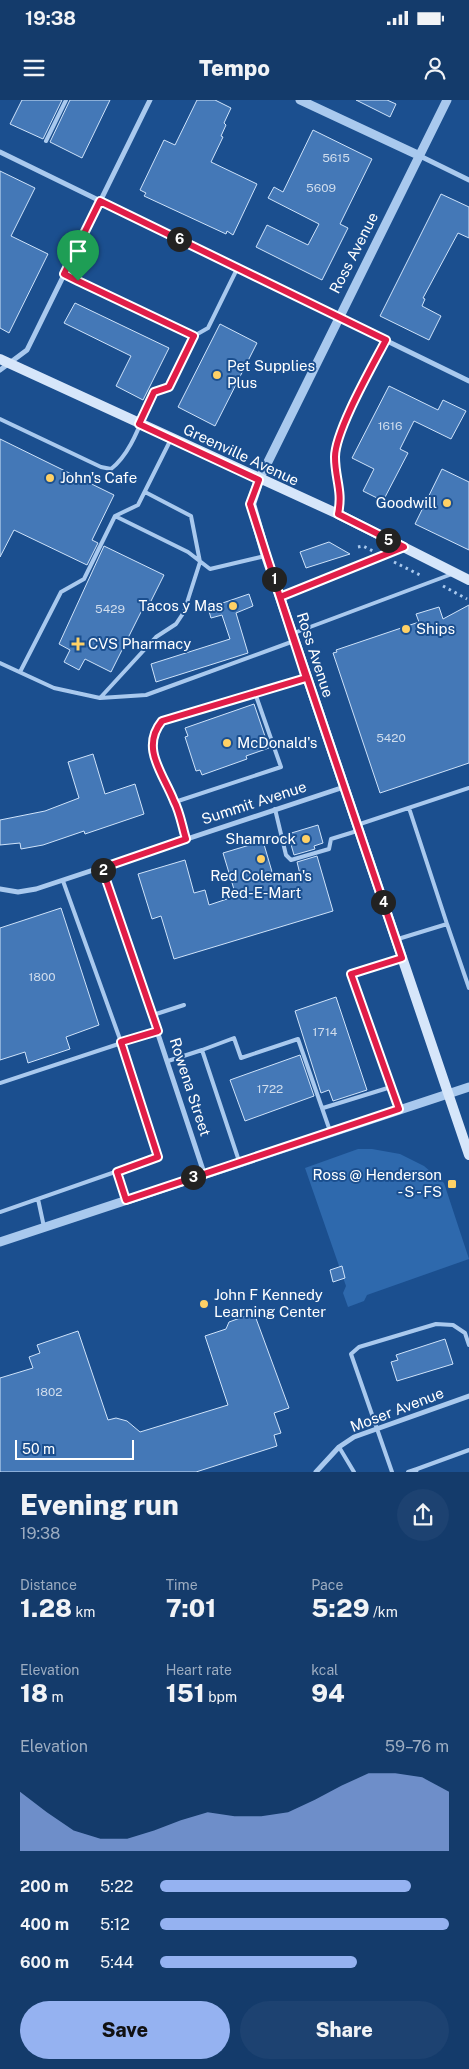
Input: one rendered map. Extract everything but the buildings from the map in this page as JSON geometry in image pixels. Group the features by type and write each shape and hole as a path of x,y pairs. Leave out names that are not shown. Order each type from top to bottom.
{"main road":[{"name":"Greenville Avenue","path":"4,361 259,480 338,514 469,580"},
{"name":"Ross Avenue","path":"259,480 250,504 266,556 469,1155"}],"street":[{"path":"0,370 4,361 27,350 150,100"},
{"path":"300,100 469,180"},
{"name":"Ross Avenue","path":"259,480 447,100"},
{"path":"0,152 469,381"},
{"name":"Summit Avenue","path":"0,889 18,892 63,880 344,786"},
{"name":"Rowena Street","path":"102,868 153,1015 204,1173"},
{"path":"0,1242 239,1161 469,1087"},
{"name":"Moser Avenue","path":"316,1472 340,1447 354,1437 469,1396"}],"lane":[{"path":"46,141 66,100"},
{"path":"0,419 101,467 111,469 120,462 154,392 169,387 194,336 208,328 238,267"},
{"path":"64,274 194,336"},
{"path":"338,514 341,499 335,456 344,426 386,340"},
{"path":"20,672 61,592 84,579 115,516 138,505 172,439"},
{"path":"100,698 156,637 176,624 184,612 200,562 191,516 145,492"},
{"path":"115,516 188,552 210,569 266,556"},
{"path":"280,597 404,547"},
{"path":"0,663 54,688 100,698 146,695 455,573"},
{"path":"186,839 175,802 162,775 152,747 153,732 162,721 306,678"},
{"path":"175,802 281,767 255,693"},
{"path":"275,809 286,855 291,860 329,849 331,839 358,827 469,788"},
{"path":"409,808 469,988"},
{"path":"0,1212 158,1157 121,1042 63,880"},
{"path":"396,940 447,924"},
{"path":"399,1109 351,974 402,958"},
{"path":"153,1015 184,1005"},
{"path":"0,1083 158,1031"},
{"path":"168,1061 234,1038 241,1058 298,1039 330,1131"},
{"path":"202,1050 239,1161"},
{"path":"323,1108 391,1087"},
{"path":"117,1172 126,1200"},
{"path":"38,1199 44,1227"},
{"path":"392,1472 351,1354 359,1347 436,1324 453,1325 465,1333 469,1345"},
{"path":"340,1447 354,1472"},
{"path":"408,1472 469,1450"}],"path":[{"path":"358,547 363,546 467,599"}],"shaded area":[{"path":"358,1149 372,1149 400,1154 424,1166 444,1183 469,1259 367,1295 364,1301 348,1307 343,1293 346,1286 305,1168"}],"place":[{"name":"Pet Supplies Plus","path":"217,375"},
{"name":"John's Cafe","path":"50,478"},
{"name":"Goodwill","path":"447,503"},
{"name":"Tacos y Mas","path":"233,606"},
{"name":"Ships","path":"406,629"},
{"name":"CVS Pharmacy","path":"78,644"},
{"name":"McDonald's","path":"227,743"},
{"name":"Shamrock","path":"306,839"},
{"name":"Red Coleman's Red-E-Mart","path":"261,859"},
{"name":"Ross @ Henderson - S - FS","path":"452,1184"},
{"name":"John F Kennedy Learning Center","path":"204,1304"}],"route":[{"path":"100,201 386,340 344,426 335,456 341,499 338,514 404,547 280,597 402,958 351,974 399,1109 126,1200 117,1172 158,1157 121,1042 158,1031 102,868 186,839 175,802 162,775 152,747 153,732 162,721 306,678 250,504 259,480 139,424 154,392 169,387 194,336 78,281 64,274 100,201"}]}
